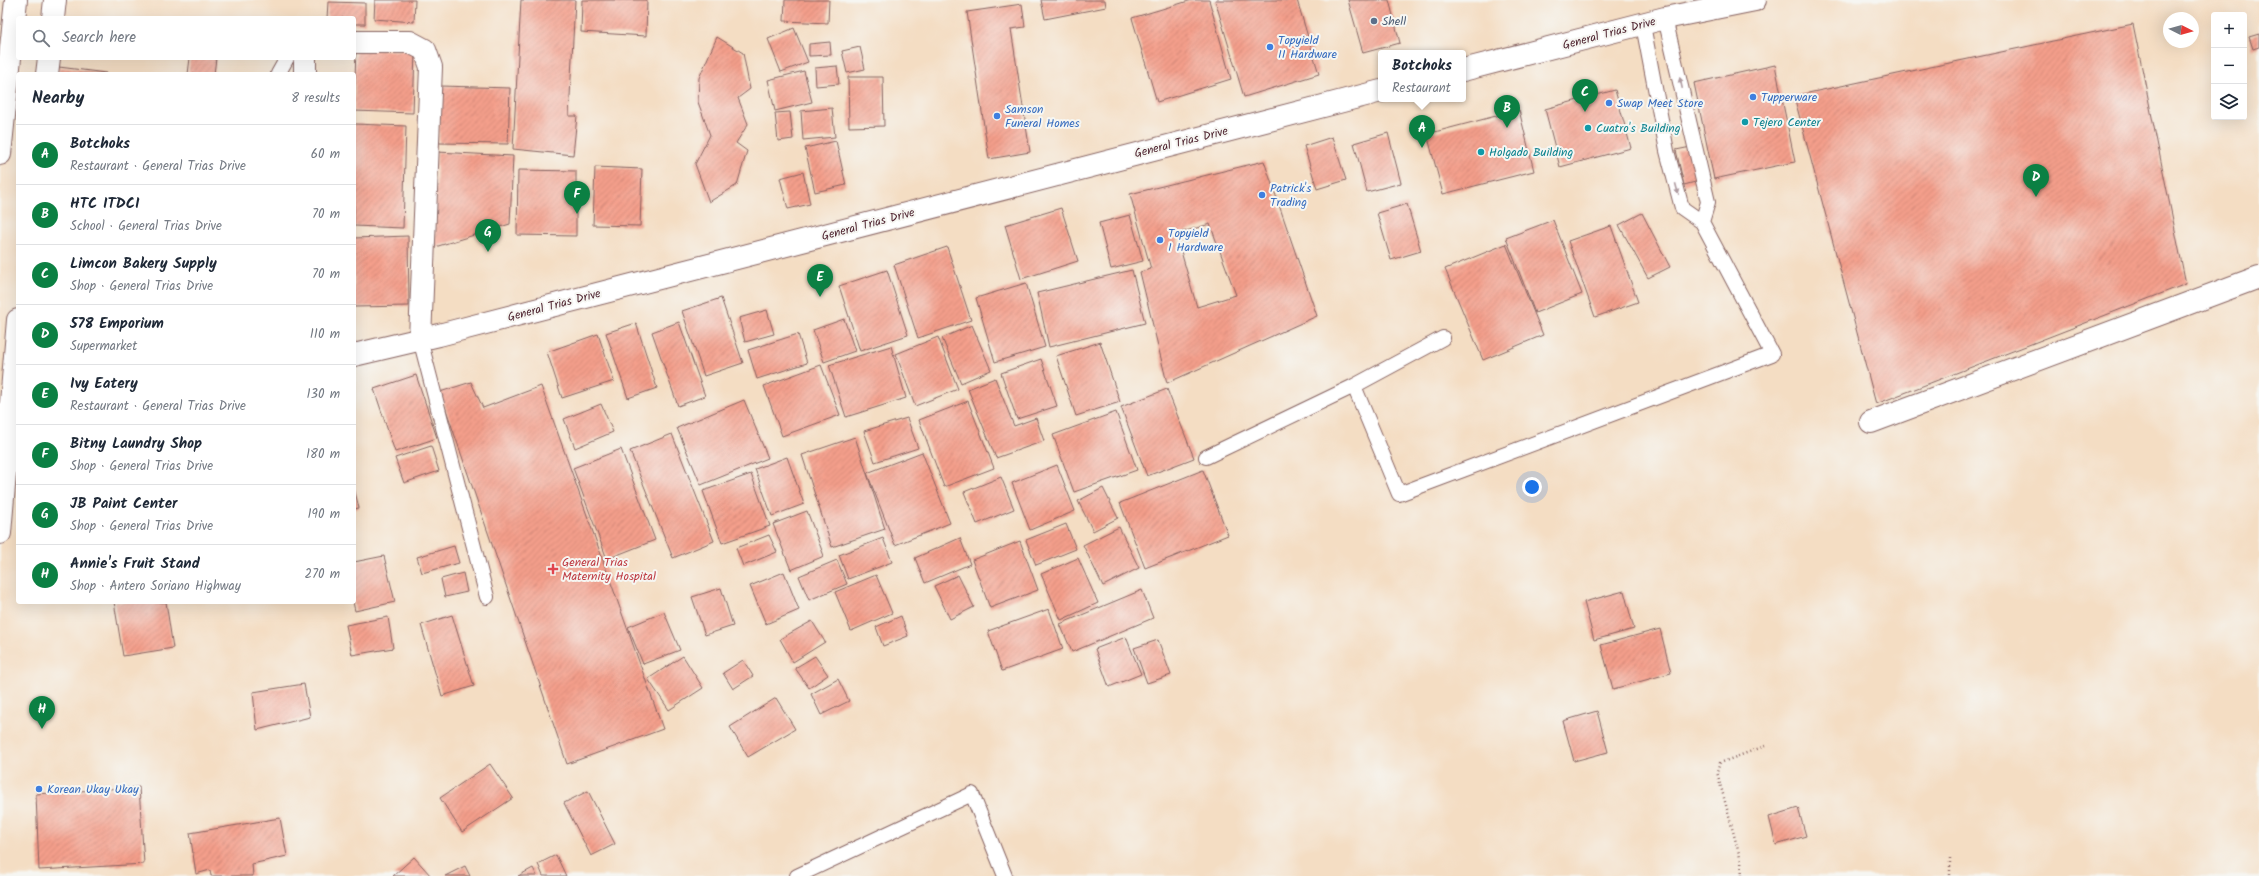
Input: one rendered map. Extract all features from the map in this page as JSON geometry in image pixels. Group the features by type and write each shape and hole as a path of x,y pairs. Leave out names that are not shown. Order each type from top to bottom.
{"main road":[{"path":"0,154 16,0"},
{"path":"53,16 55,0"},
{"name":"General Trias Drive","path":"1466,69 1643,25 1665,18 1755,0"},
{"path":"356,42 410,42 425,50 431,67 420,340"},
{"path":"47,72 49,60"},
{"path":"305,60 305,72"},
{"name":"General Trias Drive","path":"356,355 420,340 1378,92"},
{"path":"1872,422 2259,277"},
{"path":"0,533 16,345"}],"lane":[{"path":"1665,18 1708,202 1702,222"},
{"path":"1354,386 1399,494 1772,354 1702,222 1682,208 1667,151 1643,25"},
{"path":"279,72 286,60"},
{"path":"1206,457 1354,386 1443,338"},
{"path":"420,340 487,597"},
{"path":"797,876 972,794 1005,876"}],"path":[{"path":"1742,876 1741,861 1717,772 1720,763 1765,746"},
{"path":"1950,858 1950,876"}],"building":[{"path":"375,0 415,0 414,22 374,19"},
{"path":"521,0 575,0 569,116 577,116 573,155 513,149"},
{"path":"582,0 647,0 646,36 581,32"},
{"path":"785,0 829,0 828,23 784,21"},
{"path":"1041,0 1105,0 1106,7 1045,19"},
{"path":"1192,0 1209,0 1231,79 1157,102 1132,18"},
{"path":"1215,0 1297,0 1319,74 1244,97"},
{"name":"Shell","path":"1348,0 1389,0 1400,43 1363,53"},
{"path":"328,2 365,3 365,24 356,24 356,16 327,16"},
{"path":"1022,4 1025,27 1011,29 1030,152 989,159 967,12"},
{"path":"2133,24 2186,284 1876,404 1794,96"},
{"path":"794,28 808,62 781,72 768,39"},
{"path":"2259,34 2259,47 2253,49 2249,37"},
{"path":"717,37 743,53 750,89 738,98 748,124 736,143 747,151 737,185 709,202 695,164 710,135 698,102 699,78"},
{"path":"830,42 831,55 809,56 809,44"},
{"path":"860,47 865,69 847,73 842,51"},
{"path":"356,49 415,51 413,113 356,111"},
{"path":"190,60 216,60 214,72 188,72"},
{"name":"Tejero Center","path":"1775,65 1795,162 1714,179 1694,83"},
{"path":"837,66 839,84 816,86 815,68"},
{"path":"59,67 98,72 58,72"},
{"path":"804,71 812,102 775,111 768,80"},
{"path":"848,77 883,77 884,126 849,127"},
{"path":"441,86 510,88 508,144 439,143"},
{"name":"Cuatro's Building","path":"1615,90 1631,148 1560,167 1545,109"},
{"path":"832,108 835,137 803,140 801,111"},
{"name":"Holgado Building","path":"1519,110 1534,171 1443,194 1427,134"},
{"path":"790,112 793,139 778,141 775,113"},
{"path":"356,124 406,126 403,228 356,226"},
{"path":"1388,133 1401,183 1367,192 1354,143"},
{"path":"1332,137 1346,180 1317,189 1304,146"},
{"path":"836,141 846,185 815,192 805,148"},
{"path":"1691,147 1699,181 1684,185 1676,150"},
{"path":"437,152 513,156 510,224 435,247"},
{"path":"1264,161 1317,316 1167,383 1140,272 1151,269 1130,194","holes":["1210,224 1236,295 1197,307 1176,234"]},
{"path":"595,167 642,169 640,226 593,225"},
{"path":"518,170 576,171 576,236 517,235"},
{"path":"803,172 810,204 788,209 780,178"},
{"path":"1407,204 1421,251 1391,260 1377,213"},
{"path":"1061,208 1078,261 1021,279 1005,225"},
{"path":"1642,213 1670,267 1648,278 1619,225"},
{"path":"1130,215 1143,261 1111,269 1099,223"},
{"path":"1553,220 1582,294 1535,313 1506,238"},
{"path":"1611,226 1638,302 1595,317 1568,241"},
{"path":"408,236 409,306 356,307 356,238"},
{"path":"1506,244 1543,335 1483,360 1445,269"},
{"path":"947,247 971,320 918,338 894,265"},
{"path":"887,270 908,335 860,351 839,286"},
{"path":"1132,270 1145,323 1049,347 1037,293"},
{"path":"1026,283 1045,347 995,362 976,298"},
{"path":"721,298 743,363 704,376 682,311"},
{"path":"767,310 774,334 745,342 739,318"},
{"path":"844,319 855,351 824,362 813,330"},
{"path":"679,322 705,396 678,406 652,332"},
{"path":"636,323 657,388 628,398 606,333"},
{"path":"972,325 991,370 961,383 942,338"},
{"path":"598,334 614,381 562,398 547,352"},
{"path":"798,334 807,363 757,379 748,350"},
{"path":"938,337 958,389 915,406 896,354"},
{"path":"1100,342 1120,402 1076,416 1056,356"},
{"path":"891,346 906,398 846,417 829,365"},
{"path":"1041,359 1057,406 1017,419 1001,373"},
{"path":"821,365 840,415 782,436 764,386"},
{"path":"416,375 437,438 395,452 374,389"},
{"path":"995,378 1014,426 1036,418 1044,441 996,458 968,389"},
{"name":"General Trias Maternity Hospital","path":"471,382 483,408 541,386 663,729 567,764 440,392"},
{"path":"1167,389 1194,458 1147,476 1121,407"},
{"path":"744,400 768,458 701,485 677,428"},
{"path":"968,401 994,468 944,487 919,420"},
{"path":"601,404 613,432 575,448 564,419"},
{"path":"1116,412 1137,470 1074,492 1053,435"},
{"path":"907,418 918,448 875,462 864,431"},
{"path":"672,434 714,541 673,558 630,451"},
{"path":"855,437 885,529 832,547 802,455"},
{"path":"431,446 439,471 404,483 395,458"},
{"path":"621,449 655,540 607,559 573,468"},
{"path":"922,452 950,523 895,545 867,473"},
{"path":"787,457 804,504 772,516 755,469"},
{"path":"1057,465 1075,511 1030,530 1012,483"},
{"path":"1203,470 1228,535 1145,568 1120,503"},
{"path":"751,474 770,526 722,543 703,491"},
{"path":"1001,477 1014,509 977,524 964,492"},
{"path":"1103,488 1118,518 1093,531 1078,501"},
{"path":"356,496 359,508 356,509"},
{"path":"807,511 824,556 791,570 773,524"},
{"path":"1066,524 1076,549 1036,565 1026,540"},
{"path":"1119,527 1139,568 1103,586 1083,545"},
{"path":"769,535 777,552 743,566 736,548"},
{"path":"883,538 892,562 848,579 839,555"},
{"path":"960,538 970,564 925,583 915,558"},
{"path":"1020,541 1038,590 990,608 972,560"},
{"path":"454,546 459,563 422,573 417,557"},
{"path":"384,556 395,602 355,611 353,604 356,604 356,562"},
{"path":"1078,558 1098,603 1061,620 1041,574"},
{"path":"837,560 847,584 809,600 799,576"},
{"path":"784,572 799,610 766,624 750,586"},
{"path":"463,573 467,592 445,597 441,579"},
{"path":"876,575 892,613 851,631 835,592"},
{"path":"958,575 974,607 950,619 934,586"},
{"path":"721,588 733,626 705,635 692,597"},
{"path":"1142,590 1153,618 1072,652 1060,624"},
{"path":"1624,591 1634,629 1594,640 1584,602"},
{"path":"114,604 166,604 173,648 123,656"},
{"path":"1049,609 1063,649 1002,671 988,631"},
{"path":"664,612 680,650 643,664 628,627"},
{"path":"452,615 474,686 442,696 421,625"},
{"path":"901,616 908,636 883,646 876,627"},
{"path":"388,617 393,648 352,655 346,625"},
{"path":"812,621 825,642 793,662 780,639"},
{"path":"1660,629 1671,673 1613,689 1601,645"},
{"path":"1126,637 1141,674 1109,687 1095,649"},
{"path":"1158,640 1171,675 1147,683 1134,648"},
{"path":"683,656 703,688 669,710 648,679"},
{"path":"815,656 828,675 809,688 795,668"},
{"path":"743,660 753,676 733,689 723,673"},
{"path":"838,679 849,701 821,715 811,694"},
{"path":"304,684 310,717 257,730 253,692"},
{"path":"776,698 795,729 748,757 730,727"},
{"path":"1597,711 1608,752 1574,761 1563,721"},
{"path":"490,764 513,798 462,832 440,798"},
{"path":"139,787 144,864 39,870 36,794"},
{"path":"588,791 615,844 591,856 564,803"},
{"path":"1798,808 1806,836 1776,845 1769,817"},
{"path":"280,818 287,856 252,864 253,876 211,876 210,870 196,874 190,833"},
{"path":"556,855 566,876 543,876 538,864"},
{"path":"414,857 431,876 393,876"},
{"path":"465,866 470,876 445,876"},
{"path":"533,868 537,876 518,876"}],"place":[{"name":"Shell","path":"1374,21"},
{"name":"Topyield II Hardware","path":"1270,47"},
{"name":"Tupperware","path":"1753,97"},
{"name":"Swap Meet Store","path":"1609,103"},
{"name":"Limcon Bakery Supply","path":"1585,112"},
{"name":"Samson Funeral Homes","path":"997,116"},
{"name":"Tejero Center","path":"1745,122"},
{"name":"HTC ITDCI","path":"1507,128"},
{"name":"Cuatro's Building","path":"1588,128"},
{"name":"Botchoks","path":"1422,148"},
{"name":"Holgado Building","path":"1481,152"},
{"name":"Patrick's Trading","path":"1262,195"},
{"name":"578 Emporium","path":"2036,197"},
{"name":"Bitny Laundry Shop","path":"577,214"},
{"name":"Topyield I Hardware","path":"1160,240"},
{"name":"JB Paint Center","path":"488,252"},
{"name":"Ivy Eatery","path":"820,297"},
{"name":"General Trias Maternity Hospital","path":"553,569"},
{"name":"Annie's Fruit Stand","path":"42,729"},
{"name":"Korean Ukay Ukay","path":"39,789"}]}
